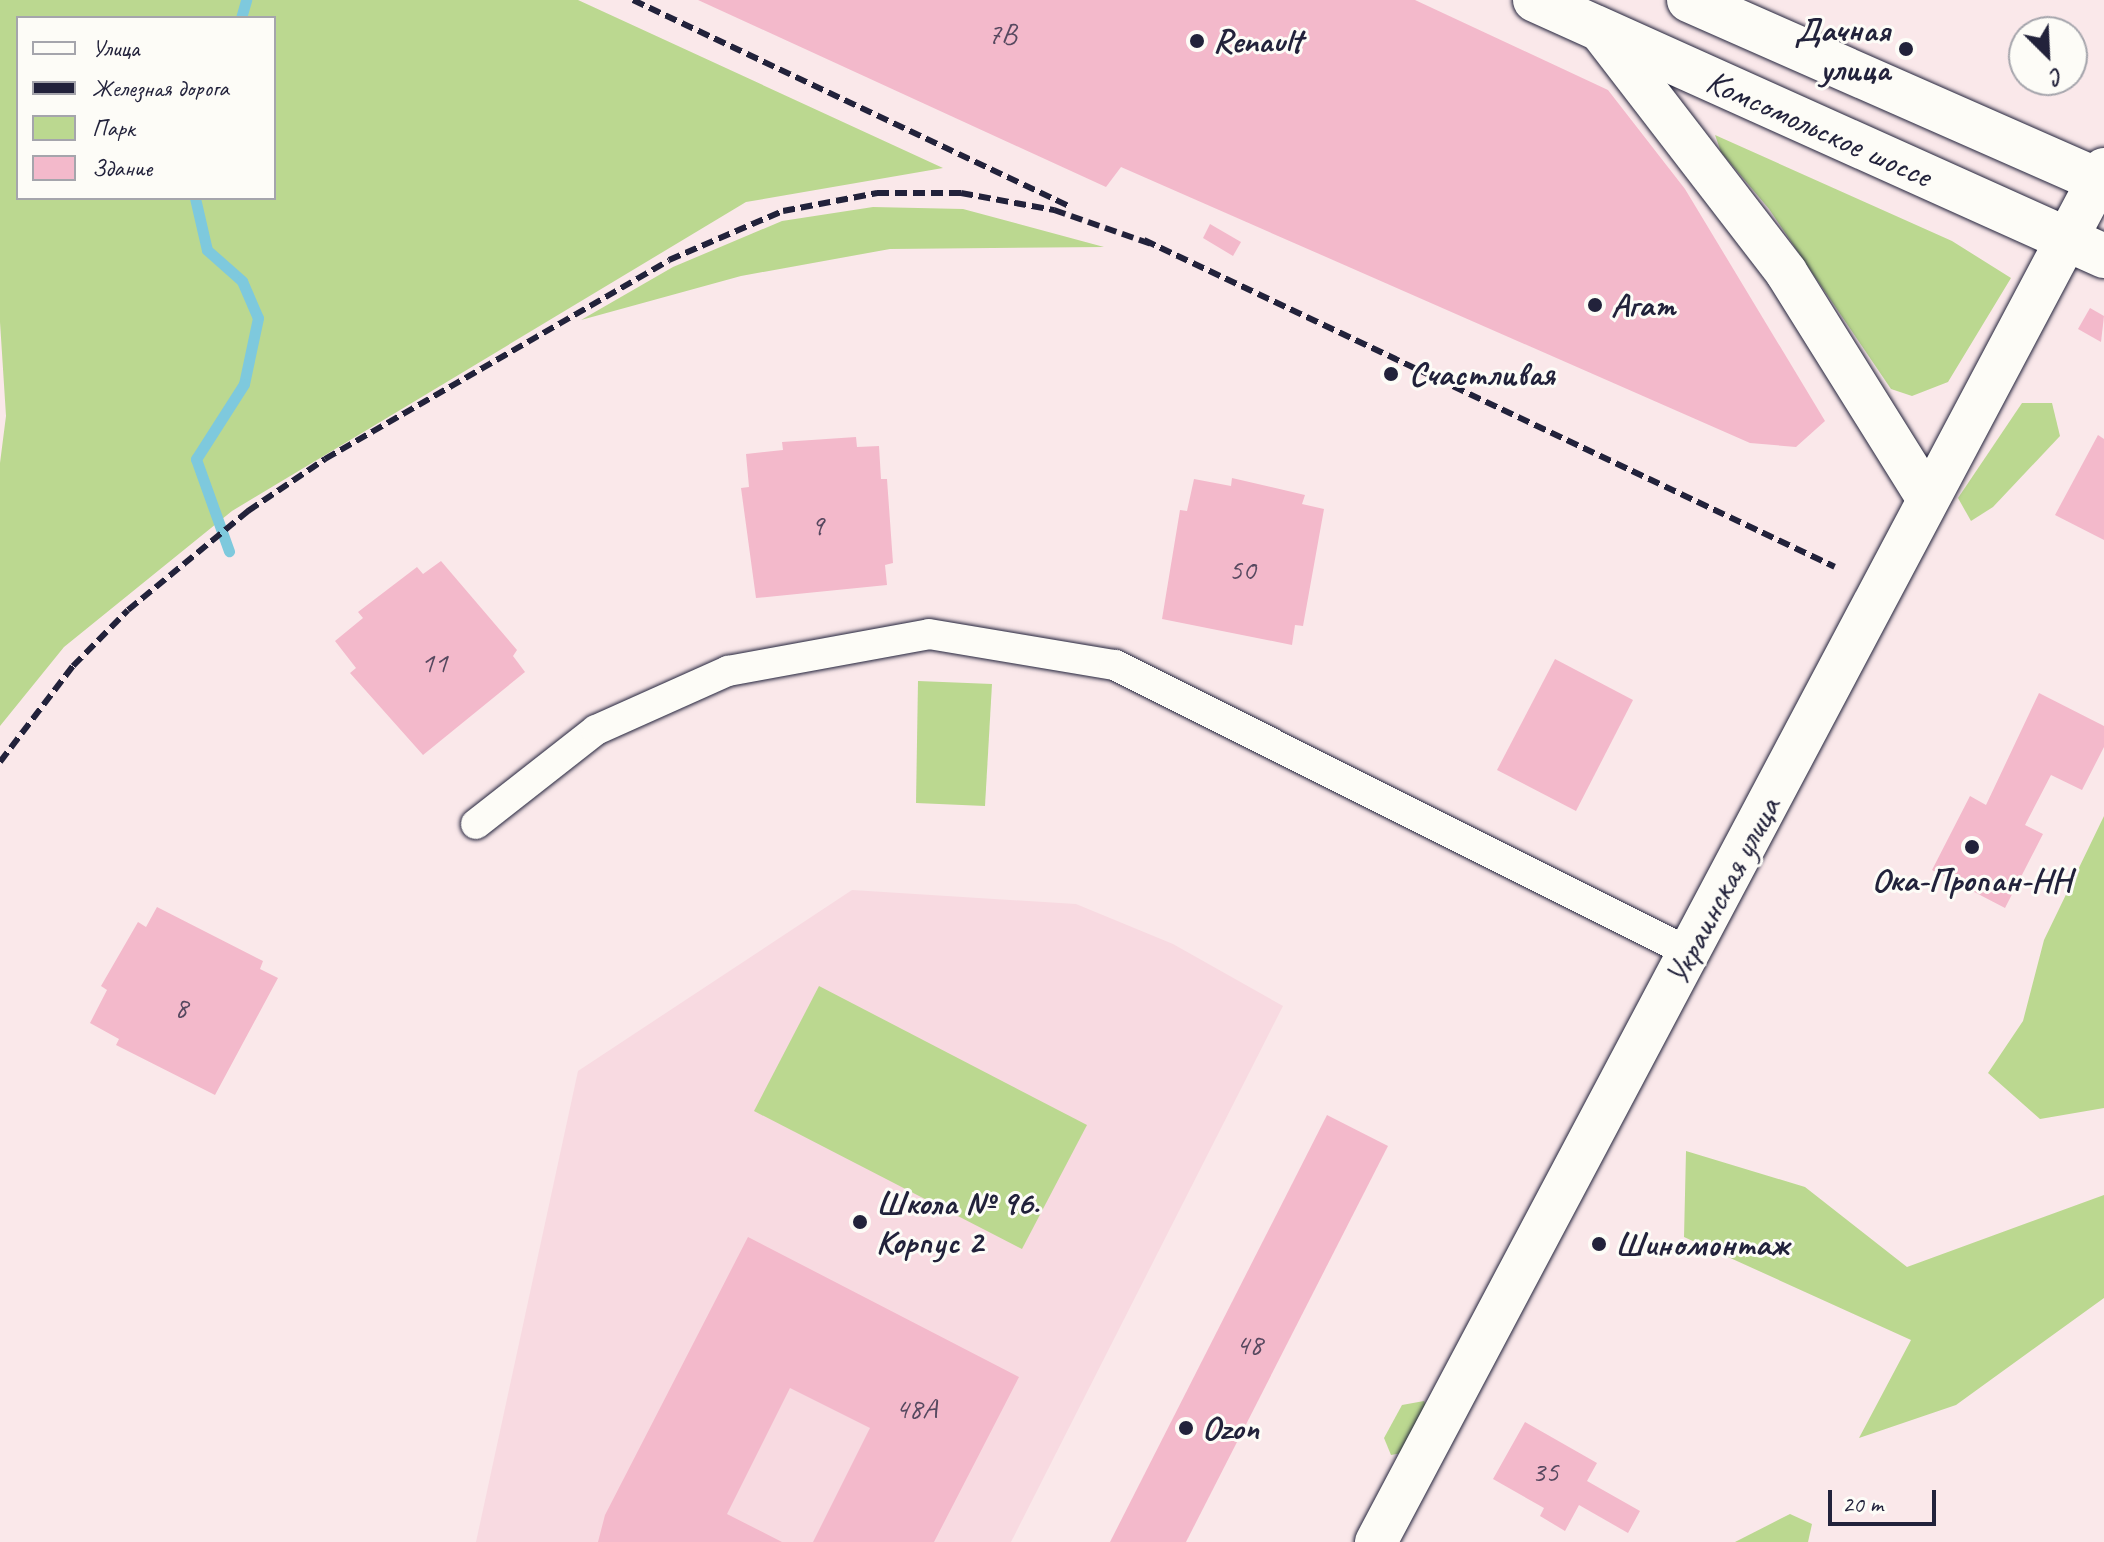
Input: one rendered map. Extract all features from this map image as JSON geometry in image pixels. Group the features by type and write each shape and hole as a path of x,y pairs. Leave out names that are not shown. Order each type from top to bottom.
{"main road":[{"name":"Комсомольское шоссе","path":"1535,0 2085,248"},
{"name":"Комсомольское шоссе","path":"1689,0 2102,178"}],"street":[{"path":"1599,29 1786,272 1928,499"},
{"name":"Украинская улица","path":"1376,1542 1691,953 1928,499 2085,248 2102,178"},
{"path":"476,824 596,730 728,671 929,634 1115,665 1691,953"}],"shaded area":[{"name":"Школа № 96. Корпус 2","path":"852,890 1076,904 1173,944 1283,1006 1011,1542 476,1542 578,1071"}],"green space":[{"path":"0,0 578,0 943,168 746,202 232,511 64,647 0,726 0,463 6,416 0,322"},
{"path":"1715,135 1952,241 2011,278 1948,382 1912,396 1891,389 1769,209 1721,152"},
{"path":"873,207 963,209 1104,247 890,249 741,276 581,320 673,267 782,221"},
{"path":"2022,403 2052,403 2060,436 1993,507 1971,521 1958,498"},
{"path":"918,681 992,684 985,806 916,803"},
{"path":"2104,816 2104,1108 2040,1119 1988,1073 2023,1021 2044,940"},
{"path":"819,986 1087,1125 1022,1249 754,1111"},
{"path":"1686,1151 1805,1187 1907,1267 2104,1195 2104,1298 1956,1405 1859,1438 1911,1340 1684,1237"},
{"path":"1424,1401 1431,1421 1413,1451 1391,1455 1384,1438 1402,1405"},
{"path":"1790,1514 1812,1524 1808,1542 1735,1542"}],"building":[{"name":"Агат","path":"698,0 1415,0 1608,90 1685,189 1825,421 1796,447 1750,443 1121,167 1106,187"},
{"path":"1210,224 1241,242 1233,256 1203,238"},
{"path":"2090,308 2104,316 2101,342 2078,329"},
{"path":"2098,435 2104,439 2104,540 2055,515"},
{"path":"856,437 857,447 879,446 881,479 887,479 893,563 885,565 887,585 756,598 741,488 749,487 746,454 783,450 782,442"},
{"path":"1232,478 1305,495 1302,504 1324,509 1303,626 1295,625 1292,645 1162,619 1180,510 1187,511 1194,479 1231,486"},
{"path":"441,561 517,650 513,656 525,672 423,755 350,673 356,668 335,641 363,618 358,612 417,567 423,574"},
{"path":"1555,659 1633,700 1576,811 1497,770"},
{"path":"2039,693 2104,726 2104,747 2082,790 2051,775 2025,825 2043,834 2005,908 1932,870 1970,796 1986,805"},
{"path":"157,907 263,961 260,969 278,978 215,1095 116,1045 119,1039 90,1023 107,990 101,986 138,922 146,927"},
{"path":"1327,1115 1388,1146 1186,1542 1110,1542"},
{"path":"748,1237 1019,1377 934,1542 813,1542 870,1428 790,1388 727,1514 782,1542 598,1542 605,1515"},
{"path":"1525,1422 1597,1463 1587,1481 1640,1511 1628,1533 1579,1505 1565,1531 1540,1516 1544,1508 1493,1479"}],"waterway":[{"path":"242,16 246,0"},
{"path":"195,200 207,250 242,281 258,318 244,384 196,459 229,551"}],"railway":[{"path":"633,0 1071,207"},
{"path":"0,762 73,666 128,610 248,511 325,459 669,260 783,211 877,193 961,193 1054,210 1154,245"},
{"path":"1144,240 1835,567"}],"place":[{"name":"Renault","path":"1197,41"},
{"name":"Дачная улица","path":"1906,49"},
{"name":"Агат","path":"1595,305"},
{"name":"Счастливая","path":"1391,374"},
{"name":"Ока-Пропан-НН","path":"1972,847"},
{"name":"Школа № 96. Корпус 2","path":"860,1222"},
{"name":"Шиномонтаж","path":"1599,1244"},
{"name":"Ozon","path":"1186,1428"}]}
